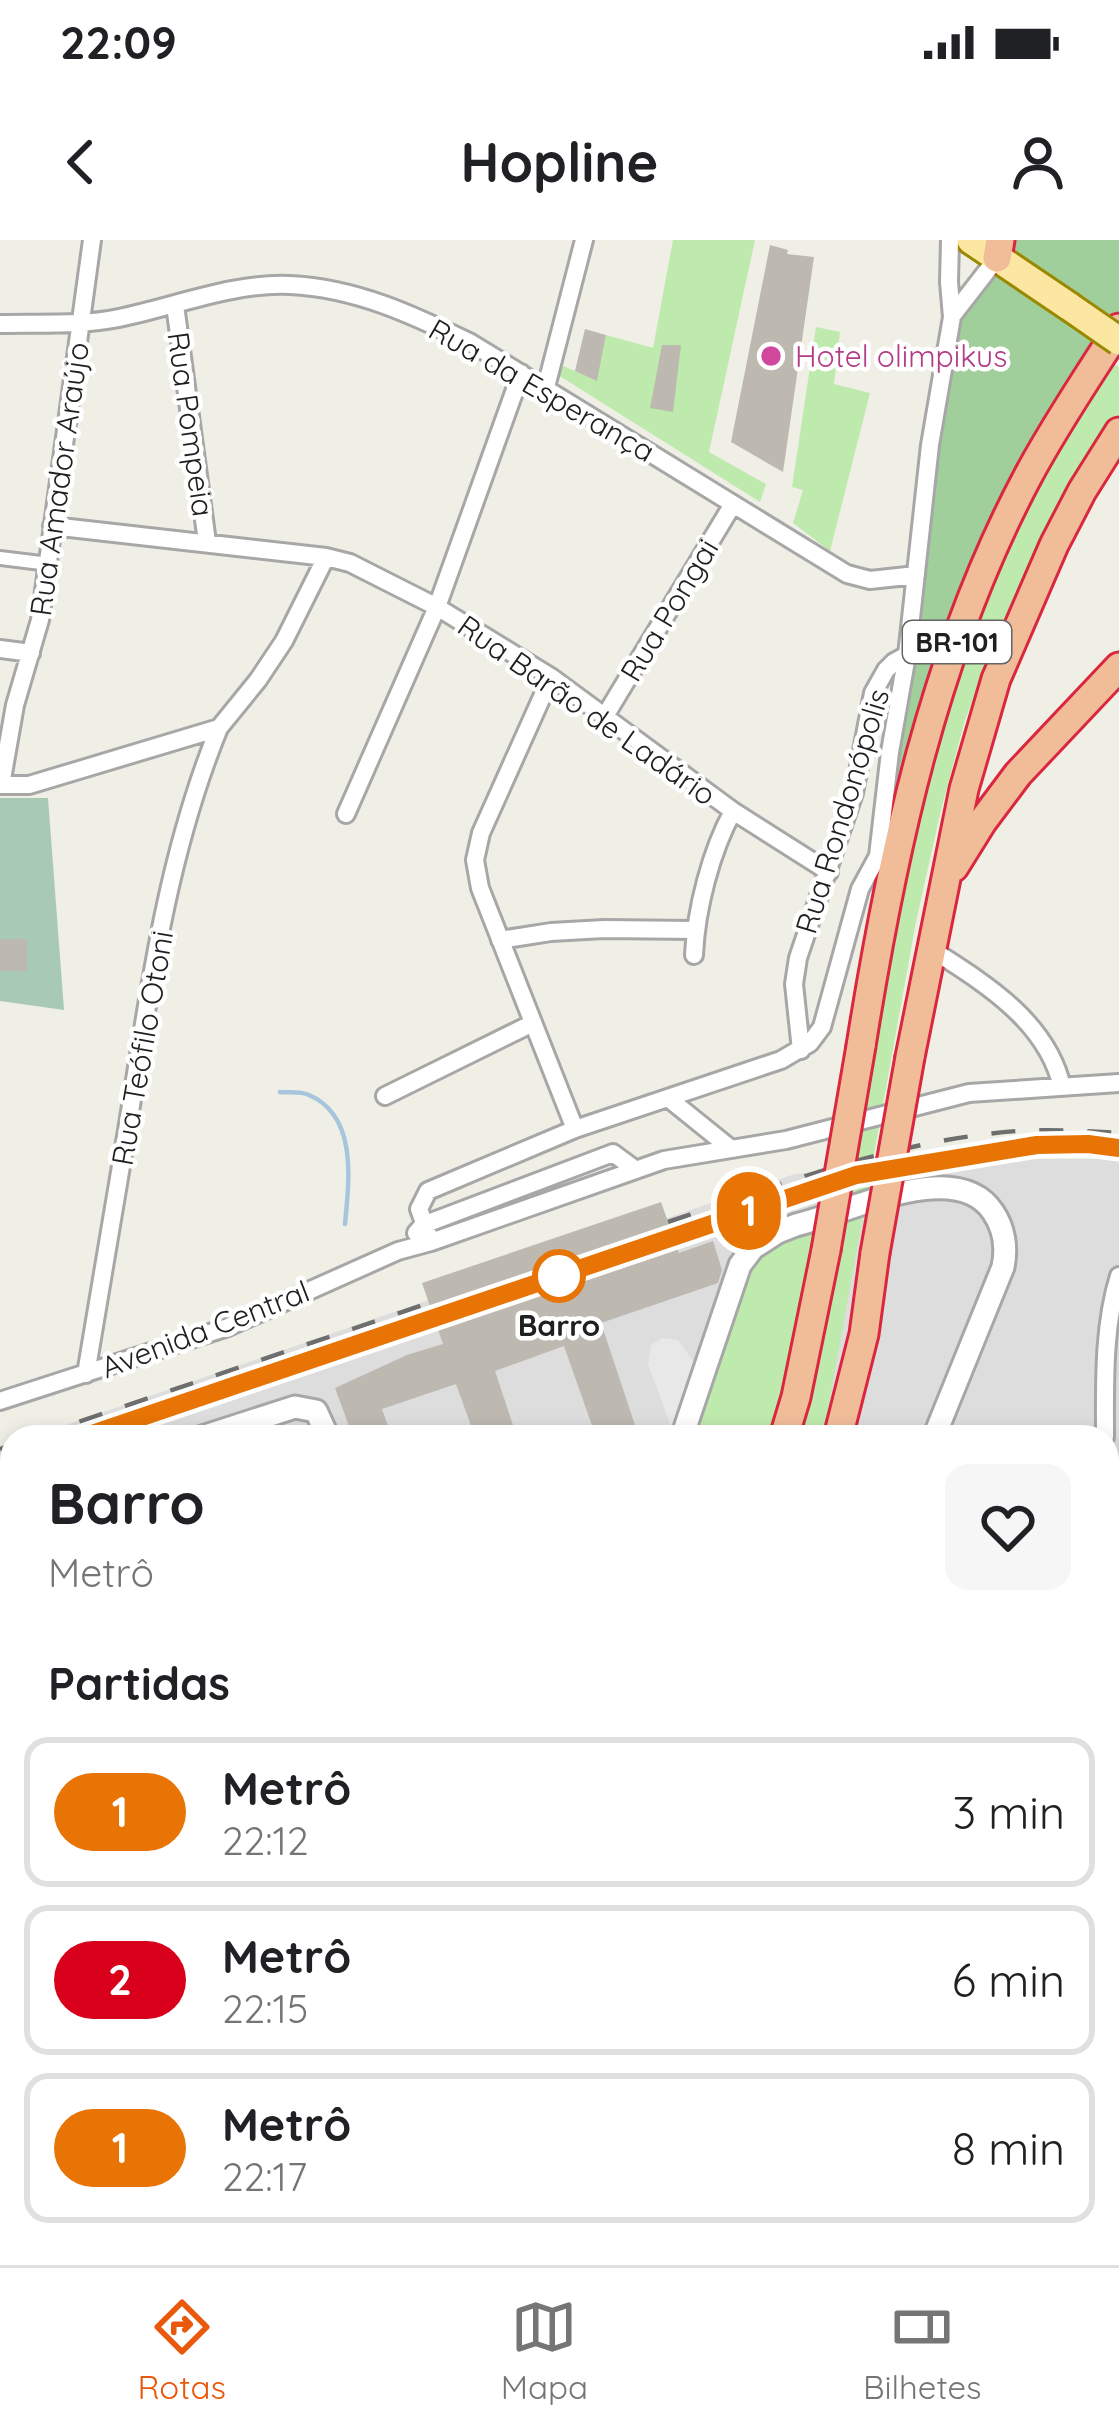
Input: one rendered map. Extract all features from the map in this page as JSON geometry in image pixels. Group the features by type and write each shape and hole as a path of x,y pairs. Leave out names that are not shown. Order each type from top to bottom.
{"highway":[{"name":"BR-101","path":"788,1425 826,1250 870,986 918,762 974,595 1026,479 1119,328"},
{"name":"BR-101","path":"841,1425 864,1334 910,1057 964,788 1013,634 1082,491 1119,432"},
{"path":"946,880 1018,774 1119,667"},
{"path":"870,986 866,948 878,856"}],"main road":[{"path":"971,240 999,249 1119,341"}],"street":[{"name":"Rua Amador Araújo","path":"0,785 49,564 92,240"},
{"path":"546,387 584,240"},
{"path":"801,1050 822,1027 860,889 878,856 930,445 952,317 950,240"},
{"path":"952,317 999,249"},
{"name":"Rua da Esperança","path":"0,324 113,319 262,286 329,289 369,298 472,344 853,577 916,575"},
{"name":"Rua Pompeia","path":"175,305 208,542"},
{"path":"346,814 436,607 521,373"},
{"name":"Rua Pongai","path":"605,716 733,504"},
{"name":"Rua Barão de Ladário","path":"52,526 350,563 436,607 551,677 733,811 829,872"},
{"name":"Rua Teófilo Otoni","path":"86,1374 154,959 198,781 219,728 284,641 326,557"},
{"path":"0,559 49,564"},
{"path":"0,649 31,653"},
{"name":"Rua Rondonópolis","path":"801,1050 794,984 805,934 854,793 873,693 894,662 907,655"},
{"path":"551,677 497,795 475,860 480,887 575,1129"},
{"path":"0,785 29,785 219,728"},
{"path":"694,955 695,930 719,839 733,811"},
{"path":"500,940 604,929 695,930"},
{"path":"931,949 1017,1011 1054,1061 1062,1087"},
{"path":"385,1096 533,1023"},
{"name":"Avenida Central","path":"427,1234 419,1209 428,1191 575,1129 801,1050"},
{"name":"Avenida Central","path":"427,1234 664,1160 786,1140 969,1093 1119,1083"},
{"path":"668,1098 730,1148"},
{"path":"599,1120 613,1153 636,1170"},
{"name":"Avenida Central","path":"4,1400 228,1327 613,1153"},
{"path":"686,1425 737,1272 753,1248 796,1225 905,1192 943,1186 968,1192 988,1205 997,1218 1006,1255 939,1425"},
{"path":"1105,1425 1105,1377 1119,1276"},
{"path":"239,1425 295,1407 316,1411 322,1425"}],"shaded area":[{"path":"930,1159 1119,1159 1119,1425 66,1425 795,1174"},
{"path":"662,1338 678,1340 693,1361 677,1425 670,1425 648,1364 651,1345"}],"green space":[{"path":"673,240 755,240 709,452 766,484 760,502 558,375 563,366 597,380 606,335 653,348"},
{"path":"1009,240 1119,240 1119,311 1107,328 1015,264"},
{"path":"1000,272 1098,340 935,676 876,935 943,364 967,300"},
{"path":"816,327 840,332 834,384 870,393 830,551 793,523 803,490 792,487"},
{"path":"1100,355 1119,367 1119,417 1036,547 965,720 916,922 825,1425 794,1425 906,844 971,622"},
{"path":"0,798 48,798 64,1010 0,1001"},
{"path":"824,1218 786,1425 693,1425 699,1397 753,1259 786,1237 806,1233 815,1220"}],"building":[{"path":"770,245 788,250 787,254 814,257 783,472 731,442"},
{"path":"585,329 606,335 597,381 575,371"},
{"path":"662,345 681,345 673,412 650,408"},
{"path":"0,939 27,939 27,971 0,971"},
{"path":"661,1202 679,1253 713,1241 722,1270 718,1283 601,1323 635,1425 592,1425 564,1346 495,1371 513,1425 471,1425 456,1384 382,1409 388,1425 349,1425 335,1388 443,1344 422,1283"}],"waterway":[{"path":"280,1092 309,1095 336,1118 347,1151 345,1224"}],"railway":[{"path":"668,1222 840,1166 928,1144 1017,1131 1119,1133"},
{"path":"69,1425 429,1303"}],"metro line":[{"name":"1","path":"118,1425 856,1175 1037,1145 1119,1148"}],"place":[{"name":"Hotel olimpikus","path":"771,356"},
{"name":"Barro","path":"559,1276"}]}
